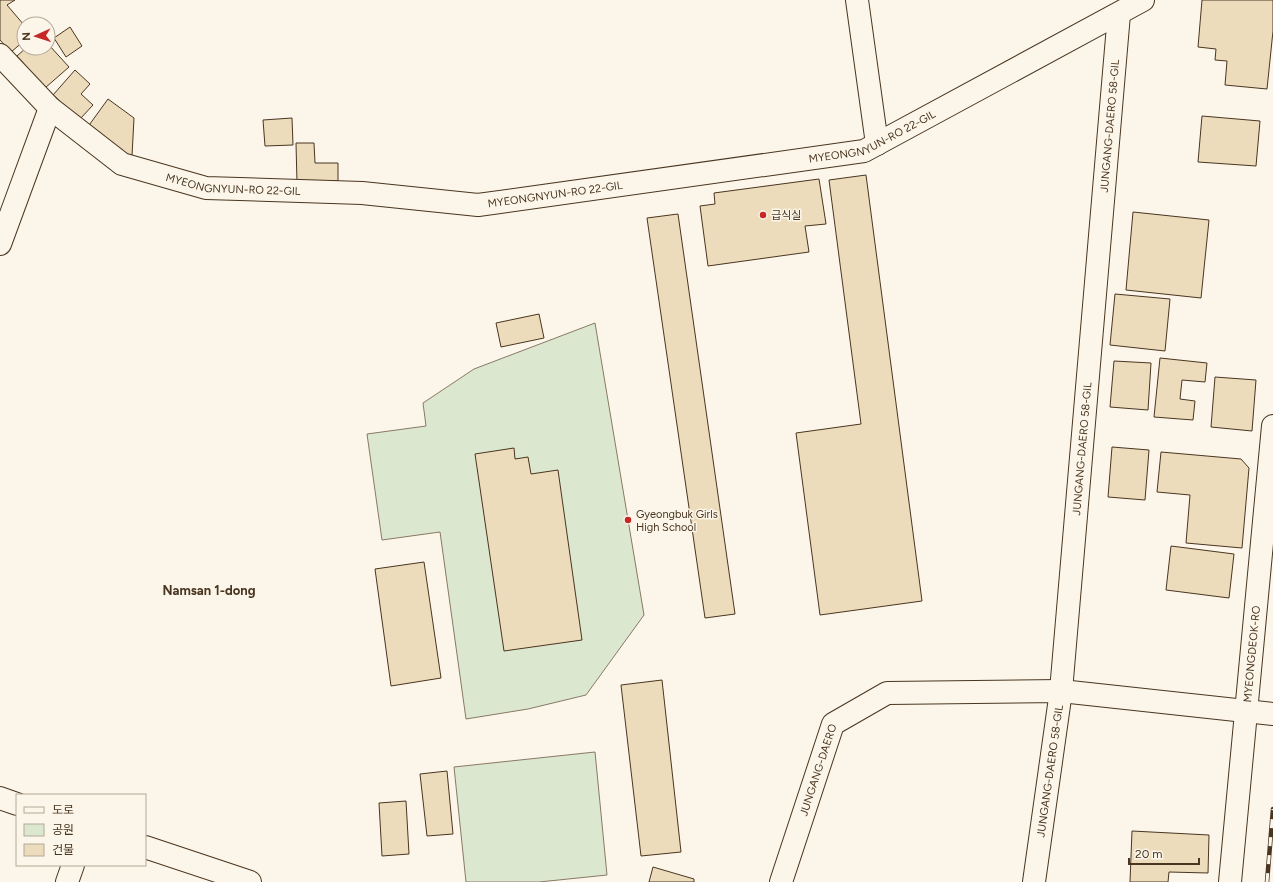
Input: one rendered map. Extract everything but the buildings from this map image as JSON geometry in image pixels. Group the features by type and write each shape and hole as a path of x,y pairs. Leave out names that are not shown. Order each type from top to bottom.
{"street":[{"path":"857,0 877,144"},
{"name":"MYEONGNYUN-RO 22-GIL","path":"0,55 50,108 122,164 206,188 362,194 478,205 864,151 1143,0"},
{"name":"JUNGANG-DAERO 58-GIL","path":"1034,882 1061,691 1119,14"},
{"path":"0,244 50,108"},
{"name":"MYEONGDEOK-RO","path":"1230,882 1273,426"},
{"name":"JUNGANG-DAERO","path":"781,882 833,724 887,693 1061,691 1273,714"},
{"path":"0,798 16,804"},
{"path":"146,847 250,882"},
{"path":"67,882 74,866"}],"green space":[{"path":"595,323 644,615 586,695 528,709 466,719 440,532 382,540 367,434 426,426 423,403 474,369"},
{"path":"595,752 607,875 539,882 466,882 454,767"}],"railway":[{"path":"1267,882 1273,809"}],"place":[{"name":"급식실","path":"763,215"},
{"name":"Gyeongbuk Girls High School","path":"628,520"}],"district":[{"name":"Namsan 1-dong","path":"209,590"}]}
